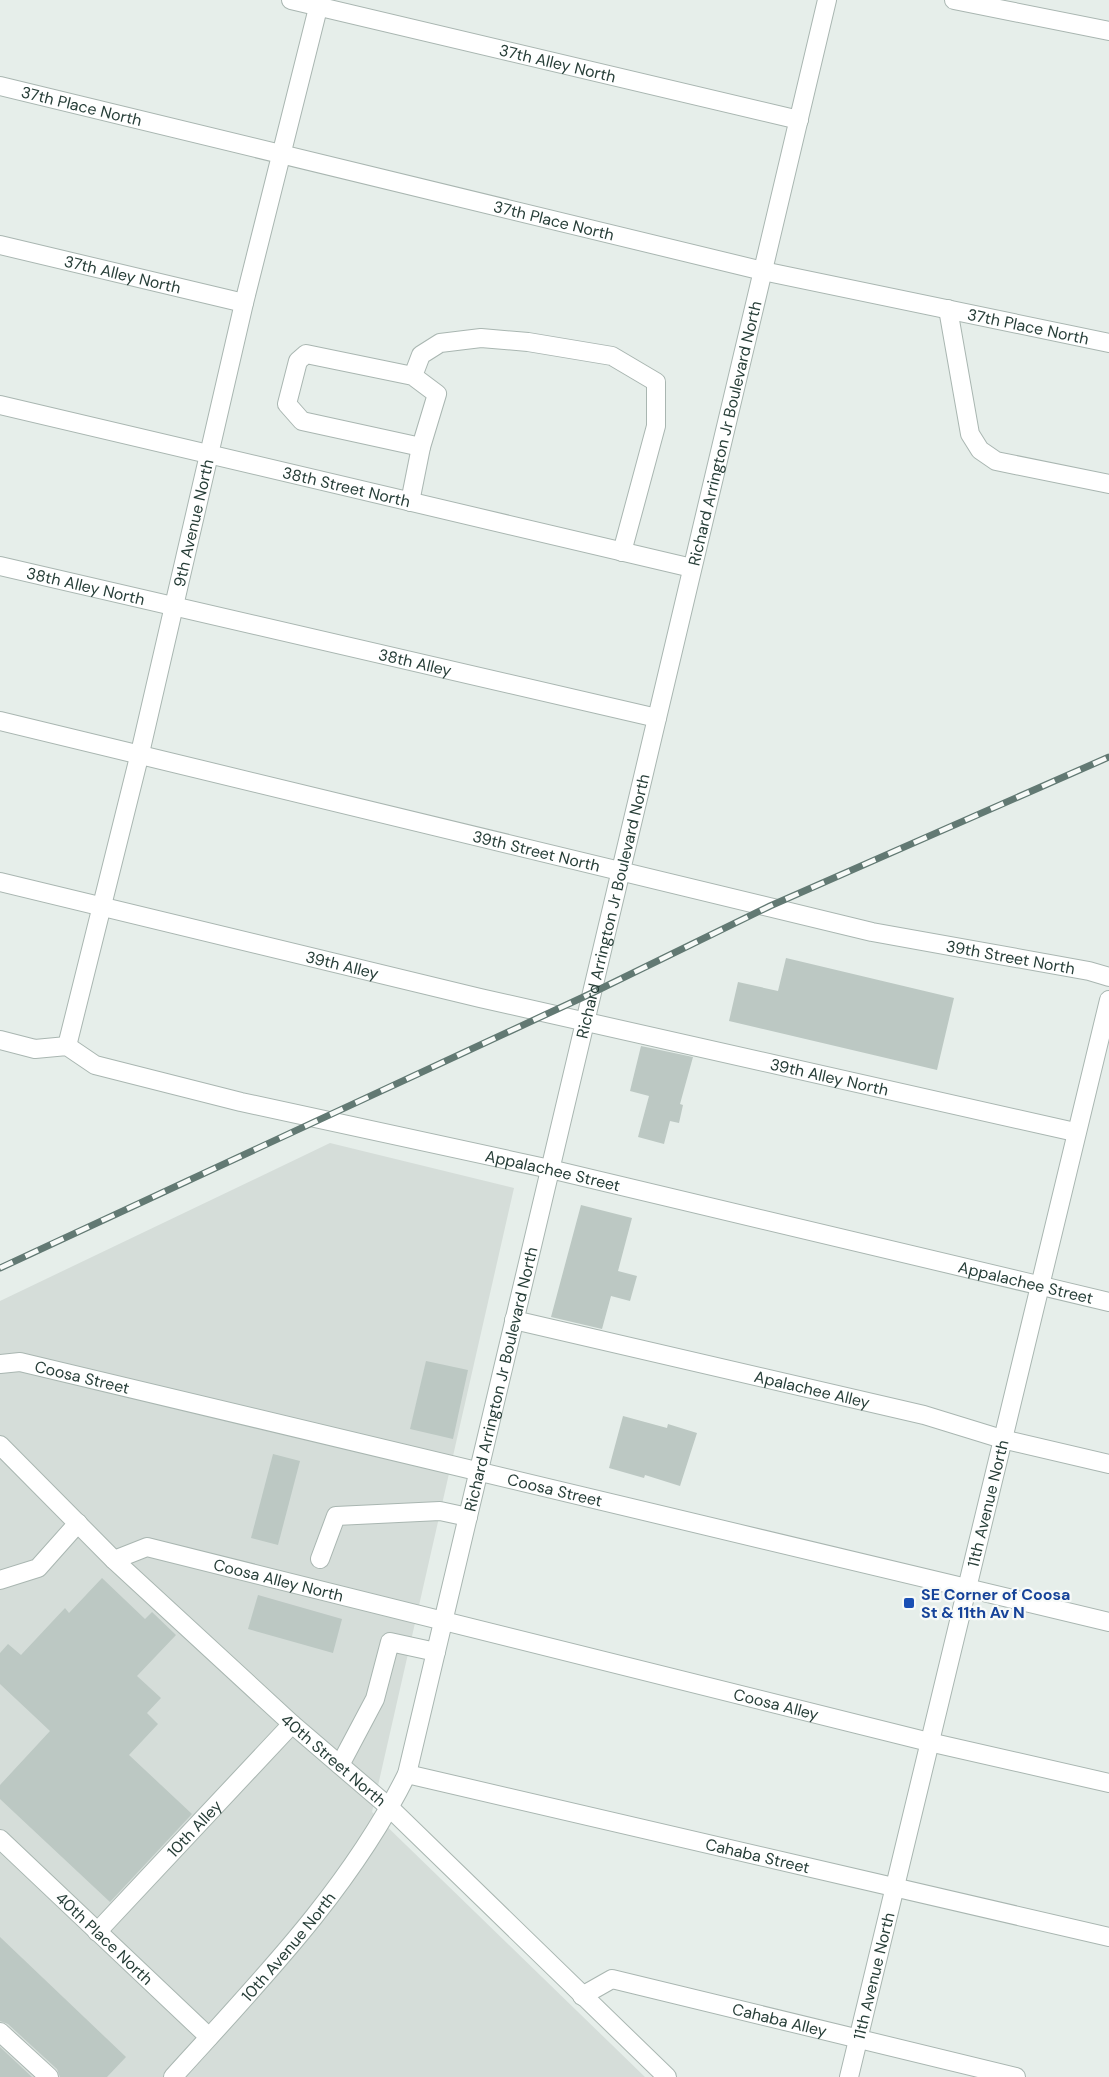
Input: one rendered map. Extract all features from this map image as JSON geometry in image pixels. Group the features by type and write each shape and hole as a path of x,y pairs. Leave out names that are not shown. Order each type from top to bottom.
{"street":[{"name":"37th Alley North","path":"291,0 319,3 799,120"},
{"name":"Richard Arrington Jr Boulevard North","path":"390,1808 407,1774 827,0"},
{"path":"954,0 1109,31"},
{"name":"9th Avenue North","path":"67,1046 140,753 244,303 319,3"},
{"name":"37th Place North","path":"0,86 763,272 1109,343"},
{"name":"37th Alley North","path":"0,244 244,303"},
{"path":"948,309 969,434 980,450 996,461 1109,484"},
{"path":"413,376 421,355 440,343 481,338 528,342 612,356 656,382 656,426 622,552"},
{"path":"410,502 421,447 437,394 413,376 306,354 298,361 287,404 302,421 421,447"},
{"name":"38th Street North","path":"0,405 692,568"},
{"name":"38th Alley North","path":"0,566 173,606"},
{"name":"38th Alley","path":"173,606 657,718"},
{"name":"39th Street North","path":"0,721 140,753 872,932 1089,971 1109,977"},
{"path":"0,882 101,906"},
{"name":"39th Alley","path":"101,906 480,998 585,1020"},
{"name":"11th Avenue North","path":"849,2077 1075,1132 1108,1018 1109,1000"},
{"name":"39th Alley North","path":"585,1020 1075,1132"},
{"path":"0,1040 35,1049 67,1046"},
{"name":"Appalachee Street","path":"67,1046 95,1065 241,1102 550,1169 1109,1302"},
{"name":"Apalachee Alley","path":"514,1320 924,1414 1002,1438 1109,1464"},
{"name":"Coosa Street","path":"0,1364 20,1362 1109,1622"},
{"name":"40th Street North","path":"0,1445 114,1560 292,1724 390,1808 667,2077"},
{"path":"320,1559 336,1516 440,1511 468,1517"},
{"path":"0,1580 38,1568 78,1523"},
{"name":"Coosa Alley North","path":"114,1560 147,1547 443,1621"},
{"name":"Coosa Alley","path":"443,1621 929,1742 1109,1783"},
{"path":"340,1765 375,1699 390,1642 436,1652"},
{"name":"10th Alley","path":"97,1932 292,1724"},
{"name":"Cahaba Street","path":"407,1774 1109,1937"},
{"name":"10th Avenue North","path":"173,2077 291,1946 332,1895 390,1808"},
{"name":"40th Place North","path":"4,1849 209,2037"},
{"name":"Cahaba Alley","path":"582,1996 612,1979 1016,2077"},
{"path":"0,2032 49,2077"}],"shaded area":[{"path":"330,1143 514,1188 372,1812 645,2077 0,2077 0,1301"}],"building":[{"path":"786,958 954,998 937,1070 729,1021 738,982 778,991"},
{"path":"641,1046 693,1057 680,1104 683,1105 679,1123 670,1121 664,1144 638,1137 649,1096 630,1091"},
{"path":"581,1205 632,1218 618,1271 637,1276 630,1301 611,1296 602,1329 551,1317"},
{"path":"426,1361 468,1370 453,1439 410,1429"},
{"path":"623,1416 667,1428 668,1424 697,1433 680,1486 645,1475 644,1478 609,1468"},
{"path":"273,1454 300,1461 278,1545 251,1538"},
{"path":"102,1578 145,1619 152,1612 176,1635 137,1676 161,1698 147,1713 158,1724 129,1755 192,1814 110,1902 0,1799 0,1785 50,1731 0,1684 0,1653 8,1644 21,1655 65,1608 69,1613"},
{"path":"258,1595 342,1619 333,1653 248,1629"},
{"path":"0,1937 126,2057 107,2077 60,2077 57,2069 8,2024 0,2021"},
{"path":"0,2047 32,2077 0,2077"}],"railway":[{"path":"0,1268 592,993 770,906 1109,757"}],"place":[{"name":"SE Corner of Coosa St & 11th Av N","path":"909,1603"}]}
